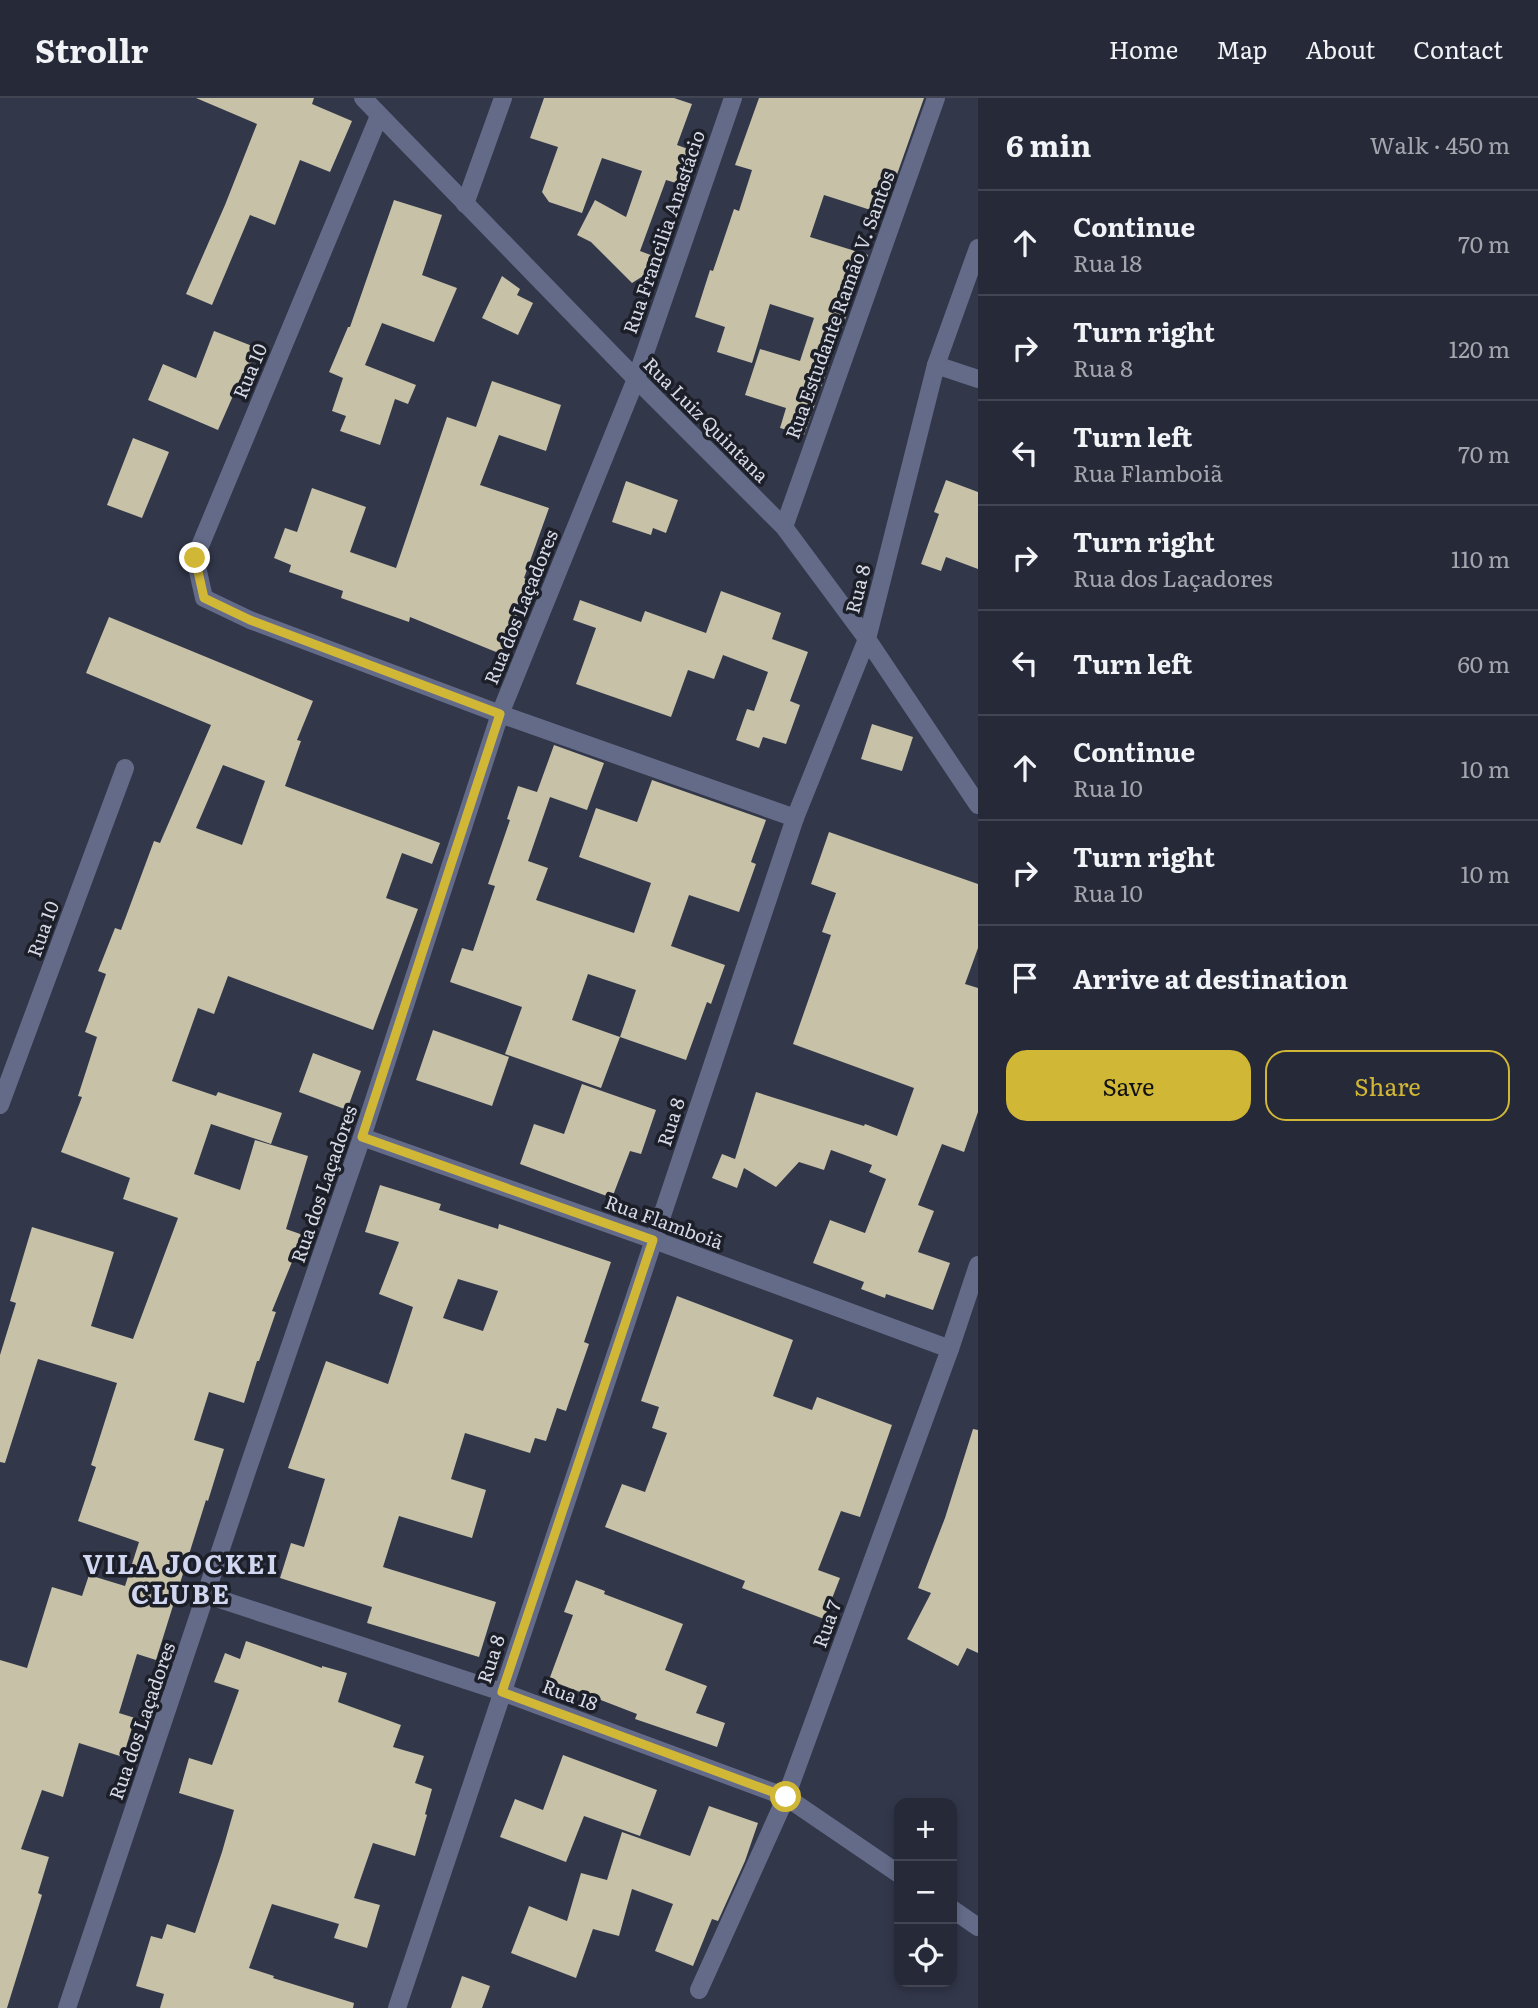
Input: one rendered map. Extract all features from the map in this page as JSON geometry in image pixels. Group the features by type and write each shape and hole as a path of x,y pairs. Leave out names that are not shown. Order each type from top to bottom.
{"street":[{"name":"Rua Luiz Quintana","path":"363,98 784,527 867,639 978,805"},
{"path":"465,204 503,98"},
{"name":"Rua Francilia Anastácio","path":"636,379 733,98"},
{"name":"Rua Estudante Ramão V. Santos","path":"784,527 936,98"},
{"name":"Rua 10","path":"379,116 195,558 204,598 250,620 500,714"},
{"name":"Rua 8","path":"397,2008 795,818 867,639 936,365 978,248"},
{"path":"936,365 978,379"},
{"name":"Rua dos Laçadores","path":"67,2008 251,1458 362,1137 500,714 636,379"},
{"path":"500,714 795,818"},
{"name":"Rua 10","path":"0,1105 125,768"},
{"name":"Rua Flamboiã","path":"362,1137 950,1349"},
{"name":"Rua 7","path":"699,1990 786,1797 950,1349 978,1265"},
{"name":"Rua 18","path":"207,1595 502,1692 786,1797 894,1871"},
{"path":"957,1912 978,1927"}],"building":[{"path":"196,98 314,98 312,104 352,121 330,172 300,160 275,225 250,215 212,305 186,294 257,124"},
{"path":"544,98 674,98 692,104 677,145 688,149 676,183 666,180 640,251 656,257 651,271 632,283 591,242 577,235 595,200 626,217 642,171 602,158 582,213 549,202 542,192 558,147 530,138"},
{"path":"759,98 924,98 883,214 824,195 810,237 868,255 804,435 780,428 786,408 745,395 760,349 800,361 814,318 770,304 752,363 717,352 725,327 695,317 710,270 713,271 734,209 739,211 752,170 735,165"},
{"path":"394,200 442,215 422,275 457,288 434,342 382,323 365,365 416,385 408,404 395,399 380,445 340,431 346,416 332,411 343,378 329,372 350,327"},
{"path":"502,276 520,289 517,295 533,303 518,335 482,318"},
{"path":"214,331 257,348 240,391 236,389 218,430 148,400 163,364 196,378"},
{"path":"492,381 561,405 546,451 499,435 480,485 549,508 524,578 529,580 515,611 518,612 501,654 410,617 409,622 341,598 343,591 289,572 291,565 274,558 285,528 297,532 312,488 366,507 350,552 396,568 447,417 476,427"},
{"path":"133,438 169,452 142,518 107,505"},
{"path":"946,480 978,492 978,569 946,557 941,571 921,564 939,514 934,512"},
{"path":"626,481 678,500 666,533 653,528 651,535 612,522"},
{"path":"721,591 781,613 772,639 808,652 790,701 800,705 786,744 763,737 759,748 736,740 747,709 754,711 768,672 723,655 714,679 688,670 671,717 576,684 596,628 573,620 580,600 641,622 645,611 706,633"},
{"path":"109,617 313,701 297,740 301,741 285,786 440,843 432,864 402,853 386,898 418,909 373,1030 228,976 214,1014 198,1008 172,1081 216,1096 218,1092 282,1113 271,1144 211,1124 194,1174 240,1190 255,1140 308,1156 286,1229 303,1235 272,1311 276,1312 244,1403 209,1392 194,1440 224,1449 156,1660 137,1654 119,1713 135,1718 123,1757 79,1743 63,1797 42,1790 21,1849 49,1857 38,1893 42,1895 7,2008 0,2008 0,1660 27,1668 52,1587 82,1596 89,1575 125,1586 139,1542 78,1521 96,1467 91,1465 117,1383 38,1359 5,1463 0,1462 0,1355 16,1303 10,1301 32,1227 114,1252 91,1326 133,1339 178,1218 123,1199 130,1178 61,1152 82,1097 78,1096 97,1037 85,1032 106,974 98,971 115,928 121,930 154,841 160,843 211,725 86,673","holes":["223,765 265,781 242,845 196,828"]},
{"path":"872,724 913,737 902,771 861,759"},
{"path":"554,745 604,763 587,810 550,797 528,861 548,868 536,900 634,933 651,883 579,857 596,808 637,822 652,780 766,820 751,862 756,864 739,912 689,895 671,946 725,965 711,1004 707,1002 686,1060 620,1037 601,1088 505,1054 522,1007 450,982 462,948 473,951 495,886 488,884 510,820 507,819 518,786 537,792","holes":["588,974 636,990 620,1037 572,1020"]},
{"path":"829,832 978,884 978,948 965,984 978,988 978,1112 964,1152 942,1144 918,1205 934,1211 918,1252 950,1263 933,1310 886,1294 885,1298 861,1289 864,1282 813,1263 830,1220 865,1233 886,1179 869,1172 872,1165 831,1150 824,1170 799,1162 776,1187 744,1168 737,1188 712,1178 722,1154 735,1159 756,1092 897,1136 914,1088 793,1044 831,935 822,932 836,893 811,884"},
{"path":"433,1030 509,1057 492,1106 416,1080"},
{"path":"313,1053 361,1071 347,1110 299,1092"},
{"path":"582,1084 656,1110 641,1154 630,1151 612,1198 520,1164 534,1124 564,1134"},
{"path":"380,1185 441,1204 439,1210 498,1229 499,1224 611,1262 584,1342 589,1344 566,1411 557,1408 546,1441 535,1438 530,1453 465,1433 451,1479 486,1490 472,1538 399,1516 383,1567 496,1602 479,1657 367,1623 372,1607 280,1578 291,1543 304,1547 325,1479 288,1468 326,1361 388,1384 413,1307 379,1294 399,1242 365,1232","holes":["458,1279 498,1291 483,1331 443,1318"]},
{"path":"677,1296 793,1340 773,1396 812,1410 817,1397 892,1425 860,1517 841,1511 818,1570 840,1578 824,1619 742,1588 745,1581 605,1527 622,1484 645,1492 667,1433 652,1428 659,1407 641,1401"},
{"path":"973,1429 978,1430 978,1653 967,1648 958,1666 907,1639 931,1593 918,1588 945,1518"},
{"path":"576,1580 605,1591 604,1594 683,1624 665,1670 707,1686 696,1713 725,1723 717,1747 635,1719 637,1714 549,1680 573,1615 564,1612"},
{"path":"246,1641 322,1668 347,1673 338,1702 401,1725 393,1747 424,1756 415,1783 432,1789 415,1856 373,1843 354,1898 380,1905 367,1948 334,1938 339,1924 272,1904 249,1968 354,2003 353,2008 160,2008 164,1994 136,1986 151,1936 162,1939 167,1924 195,1933 222,1852 234,1810 179,1793 189,1758 212,1765 239,1690 214,1682 225,1653 240,1659"},
{"path":"563,1755 657,1790 640,1836 584,1816 566,1862 500,1837 515,1799 543,1810"},
{"path":"709,1806 758,1823 745,1861 718,1921 712,1919 693,1966 655,1951 673,1904 632,1889 619,1936 593,1929 576,1978 511,1953 529,1906 567,1921 581,1873 607,1880 622,1832 690,1856"},
{"path":"462,1976 490,1986 482,2008 451,2008"}],"district":[{"name":"VILA JOCKEI CLUBE","path":"181,1580"}],"route":[{"path":"195,558 204,598 250,620 500,714 362,1137 653,1240 502,1692 786,1797"}]}
